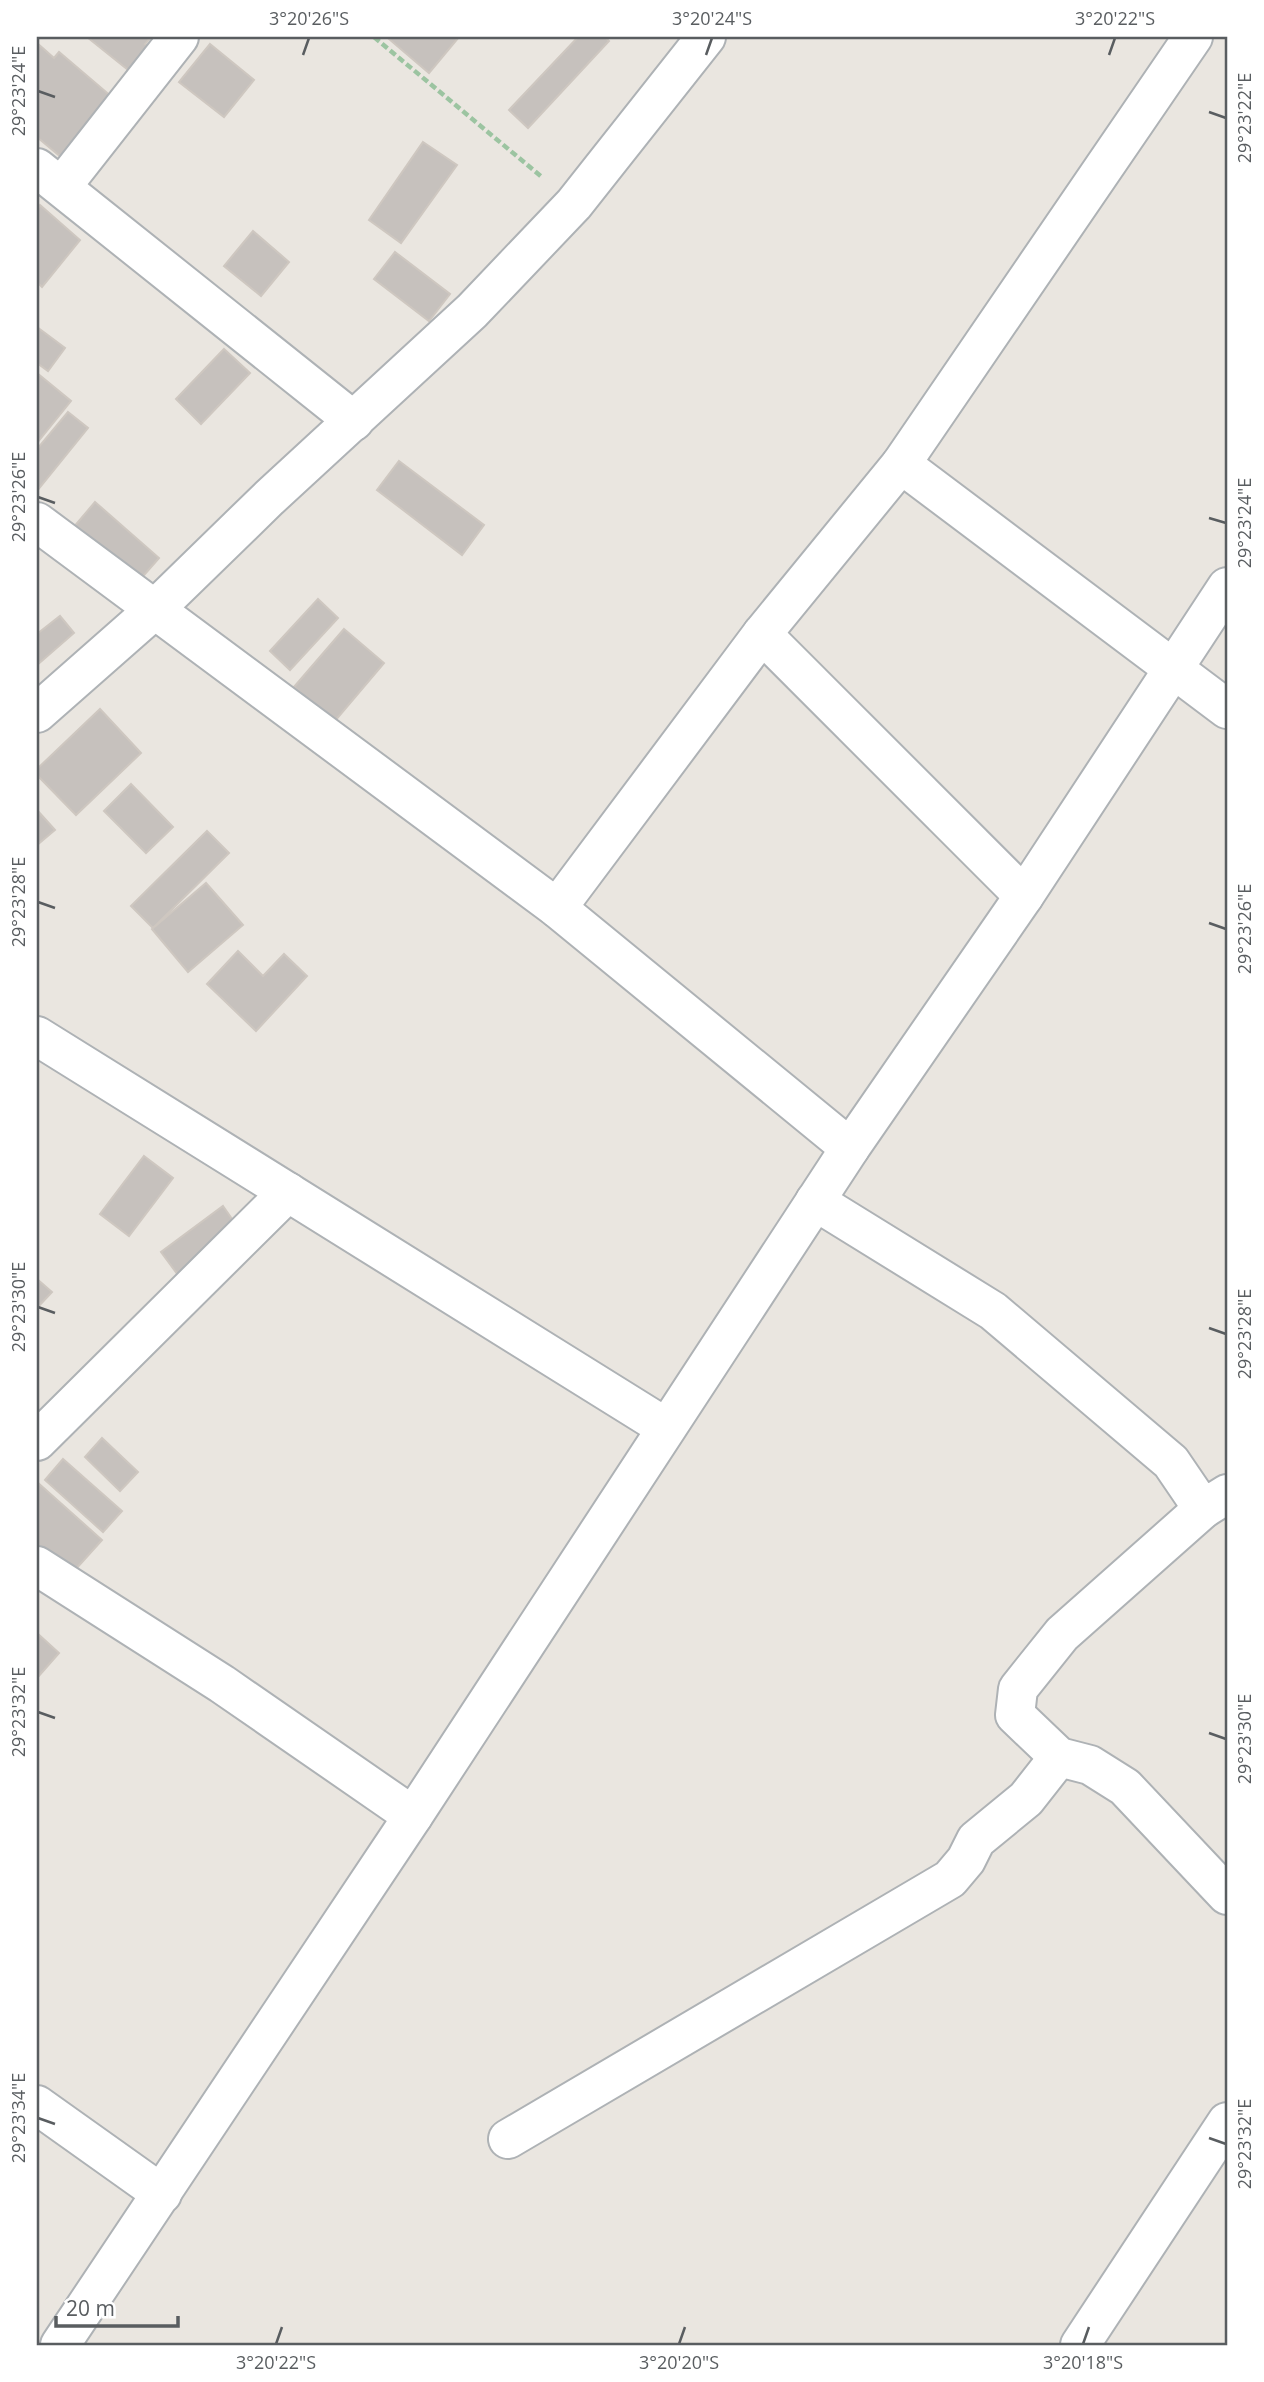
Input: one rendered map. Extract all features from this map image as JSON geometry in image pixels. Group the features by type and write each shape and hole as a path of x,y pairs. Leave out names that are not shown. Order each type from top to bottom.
{"street":[{"path":"179,37 50,177 354,421"},
{"path":"37,713 154,610 269,498 472,311 574,204 706,37"},
{"path":"557,908 762,634 901,464 1193,37"},
{"path":"901,464 1227,709"},
{"path":"37,522 557,908 850,1148"},
{"path":"60,2345 413,1816 850,1148 1024,896 1227,587"},
{"path":"762,634 1024,896"},
{"path":"39,1042 288,1192 665,1427"},
{"path":"37,1441 288,1192"},
{"path":"815,1201 993,1311 1215,1501 1062,1634 1018,1689 1015,1715 1059,1757 1090,1765 1125,1787 1227,1895"},
{"path":"37,1566 222,1684 413,1816"},
{"path":"508,2139 950,1879 966,1860 976,1840 1026,1799 1059,1757"},
{"path":"37,2105 162,2194"},
{"path":"1080,2345 1227,2122"}],"path":[{"path":"374,37 574,204"}],"building":[{"path":"87,37 151,37 145,44 156,52 137,77"},
{"path":"459,37 429,73 389,39"},
{"path":"578,37 605,37 609,41 528,128 509,110"},
{"path":"37,43 54,58 59,52 112,97 61,157 37,137"},
{"path":"210,44 254,80 224,117 179,82"},
{"path":"423,142 457,165 401,243 369,220"},
{"path":"40,205 80,240 42,287 37,282 37,210"},
{"path":"253,231 289,262 261,296 224,266"},
{"path":"395,252 450,294 429,321 374,279"},
{"path":"37,327 65,348 48,371 37,363"},
{"path":"224,349 250,373 201,424 176,399"},
{"path":"37,373 71,401 37,443"},
{"path":"68,412 88,428 37,491 37,449"},
{"path":"399,461 484,525 462,555 377,490"},
{"path":"95,502 159,558 137,583 73,528"},
{"path":"318,599 338,618 290,670 270,651"},
{"path":"60,616 74,633 37,665 37,634"},
{"path":"344,629 384,663 334,722 294,687"},
{"path":"100,709 141,753 76,815 37,775 37,769"},
{"path":"131,784 173,827 146,853 104,811"},
{"path":"37,810 55,830 37,845"},
{"path":"207,831 229,853 153,928 131,906"},
{"path":"206,883 243,925 188,972 152,929"},
{"path":"238,951 263,976 284,954 307,976 256,1031 207,984"},
{"path":"144,1156 173,1178 129,1236 100,1214"},
{"path":"223,1206 239,1229 178,1275 161,1252"},
{"path":"37,1279 52,1292 37,1308"},
{"path":"102,1438 138,1472 120,1491 85,1457"},
{"path":"63,1459 122,1511 103,1532 45,1480"},
{"path":"37,1482 102,1540 65,1581 37,1556"},
{"path":"37,1633 59,1653 37,1678"}]}
